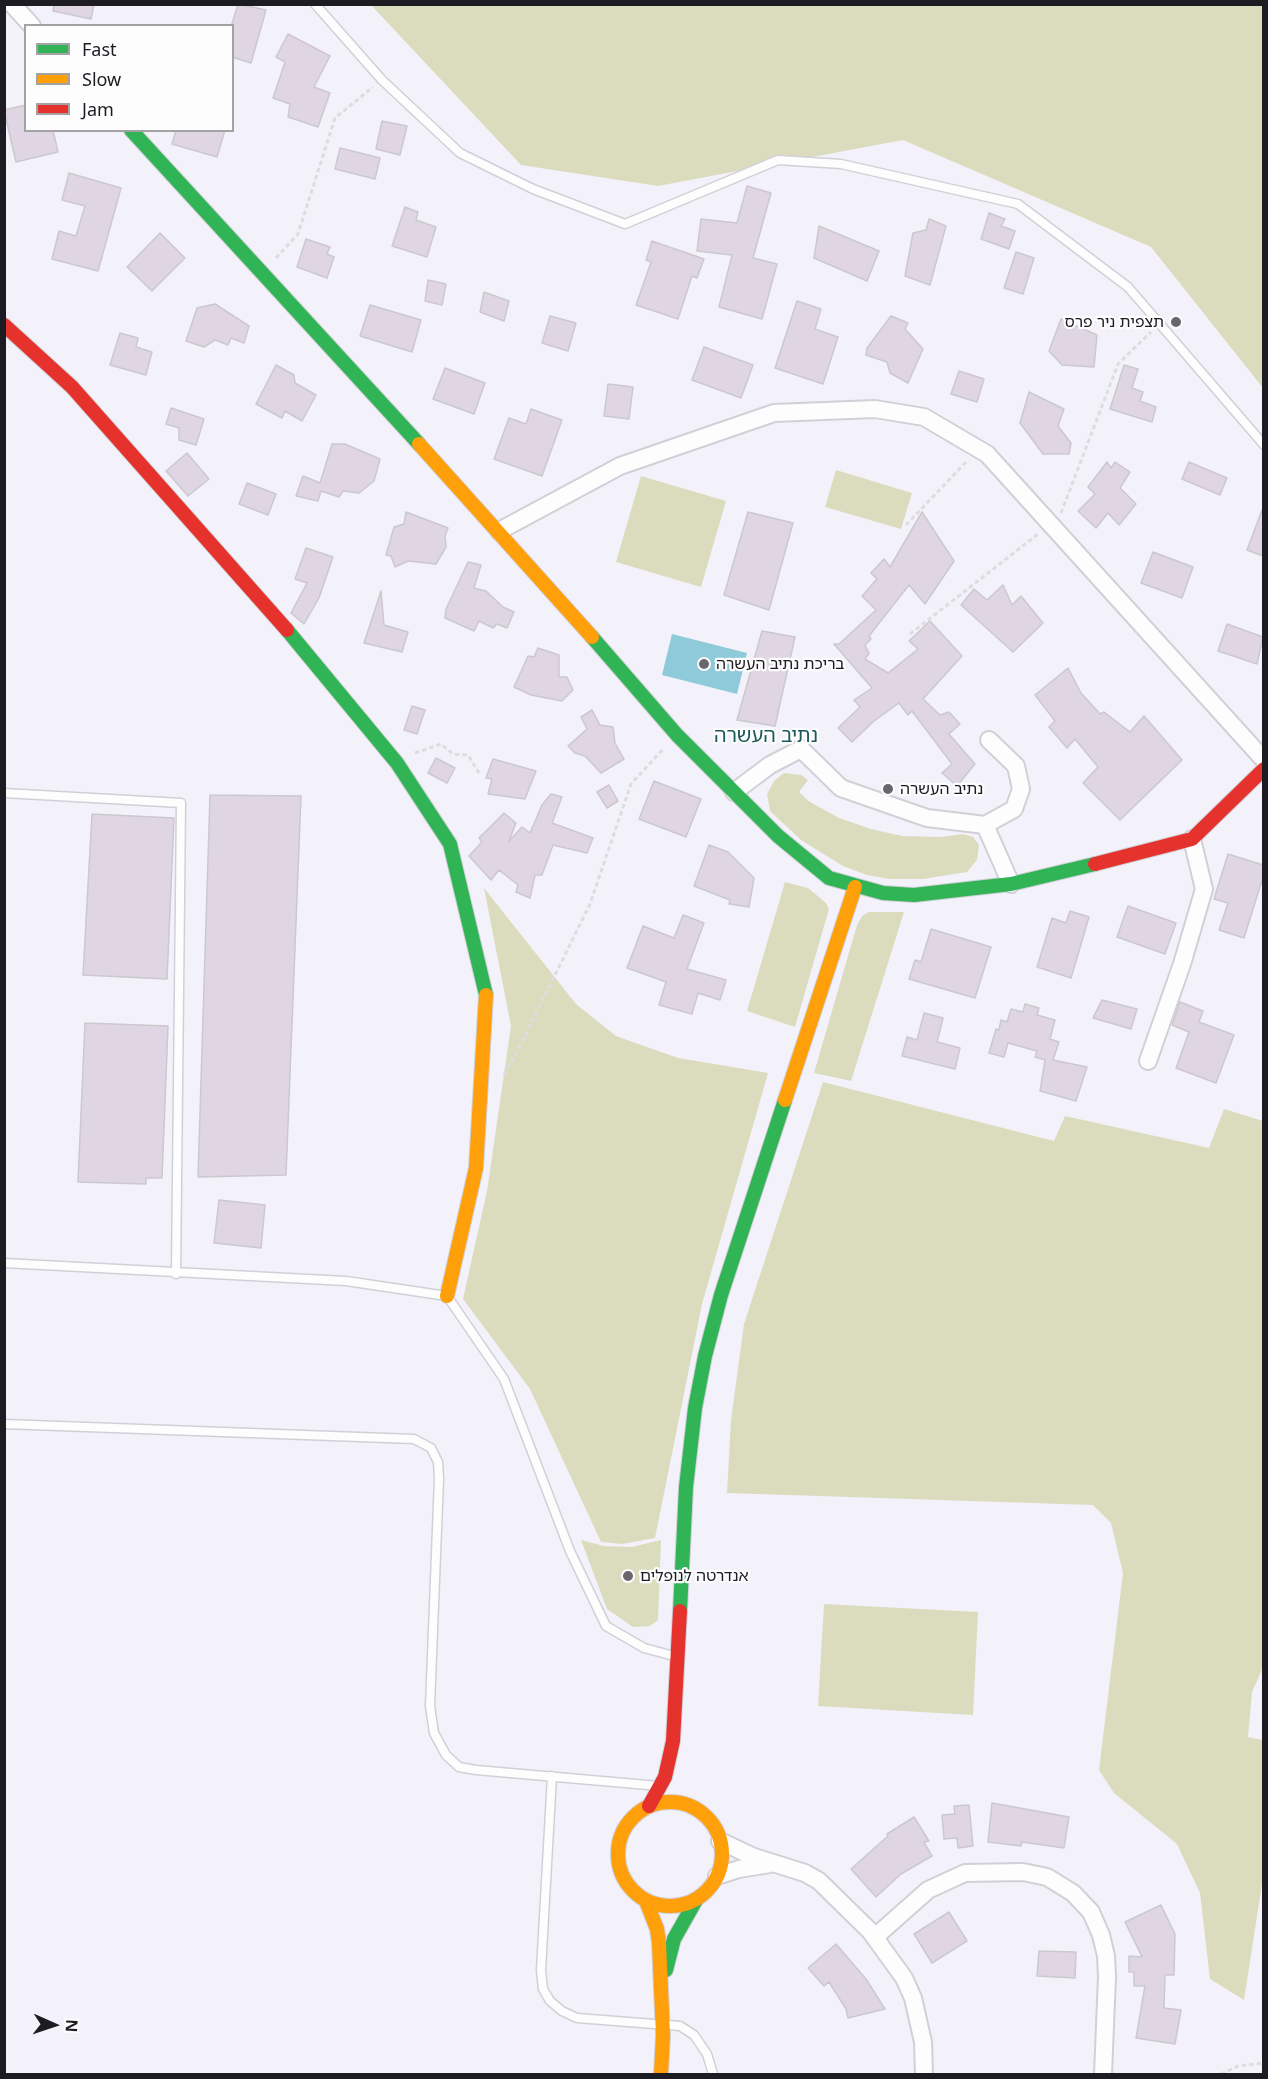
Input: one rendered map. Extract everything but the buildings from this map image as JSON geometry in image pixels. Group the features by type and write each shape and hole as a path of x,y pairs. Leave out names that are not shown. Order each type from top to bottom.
{"street":[{"path":"12,4 30,24"},
{"path":"133,132 499,531 677,735 778,836 829,878 883,893 914,895 1011,884 1192,839 1263,769"},
{"path":"4,325 72,387 295,639 398,763 450,844 488,1002 476,1168 447,1296"},
{"path":"499,531 620,466 774,413 874,409 924,417 987,454 1263,760"},
{"path":"734,792 770,765 801,750 841,788 927,818 985,825 1014,809 1021,789 1016,766 989,740"},
{"path":"985,825 1011,884"},
{"path":"1148,1061 1182,964 1204,889 1192,839"},
{"path":"649,1806 661,1786 673,1741 688,1465 694,1408 705,1356 722,1295 855,887"},
{"path":"673,1741 680,1774"},
{"path":"662,1993 674,1939 696,1900 712,1886 721,1864 720,1841 711,1823 697,1809 687,1792"},
{"path":"696,1900 671,1907 646,1901 634,1893 625,1881 617,1852 620,1838 627,1824 637,1813 649,1806 674,1802 697,1809"},
{"path":"720,1841 771,1864 805,1873 819,1881 875,1937 904,1978 914,1998 923,2042 924,2074"},
{"path":"717,1876 739,1869 771,1864"},
{"path":"875,1937 928,1890 965,1873 1023,1872 1047,1877 1073,1893 1091,1912 1101,1935 1106,1956 1103,2074"},
{"path":"646,1901 657,1929 663,2023 661,2074"}],"lane":[{"path":"315,4 382,80 460,153 533,189 625,224 778,160 841,164 1018,204 1128,287 1263,446"},
{"path":"4,793 181,803 176,1274"},
{"path":"4,1263 176,1274 346,1281 447,1296 504,1379 570,1551 606,1626 644,1647 677,1657"},
{"path":"4,1424 400,1437 414,1439 431,1448 438,1461 439,1478 430,1706 434,1733 446,1755 459,1767 661,1786"},
{"path":"552,1776 541,1970 543,1989 550,2001 562,2012 577,2018 680,2026 694,2035 707,2054 713,2074"}],"path":[{"path":"263,273 298,234 335,118 382,80"},
{"path":"910,634 1053,525 1066,505 1118,364 1159,324"},
{"path":"906,525 979,449"},
{"path":"503,1076 590,904 631,784 677,735"},
{"path":"398,763 408,756 441,744 453,754 468,755 479,773"},
{"path":"1221,2074 1238,2066 1263,2063"}],"green space":[{"path":"371,5 1263,5 1263,388 1151,247 903,140 658,186 521,165"},
{"path":"836,470 912,493 901,529 825,507"},
{"path":"641,476 726,501 701,587 616,562"},
{"path":"784,773 801,775 808,780 799,792 810,802 839,818 871,829 902,836 941,837 963,834 973,837 979,845 977,860 967,872 923,879 889,879 867,875 843,866 801,840 770,811 767,794 774,781"},
{"path":"785,882 808,888 826,903 829,909 795,1027 747,1011"},
{"path":"484,888 576,1004 616,1036 678,1058 768,1073 702,1304 655,1538 622,1544 601,1542 530,1389 463,1299 487,1191 511,1026"},
{"path":"869,912 904,912 851,1081 814,1073 857,925 862,916"},
{"path":"823,1082 1054,1141 1065,1116 1209,1148 1224,1109 1263,1121 1264,1665 1252,1692 1248,1737 1263,1740 1264,1871 1244,2000 1210,1979 1200,1893 1177,1844 1114,1793 1099,1770 1123,1573 1111,1523 1093,1505 727,1493 731,1420 744,1324"},
{"path":"581,1540 604,1546 632,1547 661,1540 658,1620 650,1626 633,1627 607,1609"},
{"path":"824,1604 978,1612 973,1715 818,1706"}],"water":[{"name":"בריכת נתיב העשרה","path":"672,634 747,653 737,694 662,675"}],"traffic: fast":[{"path":"133,132 419,444"},
{"path":"287,630 397,763 450,844 486,995"},
{"path":"592,637 677,735 778,836 829,878 883,893 914,895 1011,884 1095,864"},
{"path":"680,1611 686,1487 695,1408 705,1356 721,1295 785,1100"},
{"path":"666,1970 674,1939 696,1900"}],"traffic: slow":[{"path":"419,444 592,637"},
{"path":"785,1100 855,887"},
{"path":"447,1296 476,1168 486,995"},
{"path":"670,1802 690,1806 707,1817 718,1834 722,1854 718,1874 707,1891 690,1902 670,1906 650,1902 633,1891 622,1874 618,1854 622,1834 633,1817 650,1806 670,1802"},
{"path":"646,1901 657,1929 659,1943 663,2035 661,2074"}],"traffic: jam":[{"path":"4,325 72,387 287,630"},
{"path":"1095,864 1192,839 1264,769"},
{"path":"649,1806 665,1777 673,1741 680,1611"}],"place":[{"name":"תצפית ניר פרס","path":"1176,322"},
{"name":"בריכת נתיב העשרה","path":"704,664"},
{"name":"נתיב העשרה","path":"888,789"},
{"name":"אנדרטה לנופלים","path":"628,1576"}],"district":[{"name":"נתיב העשרה","path":"766,736"}]}
